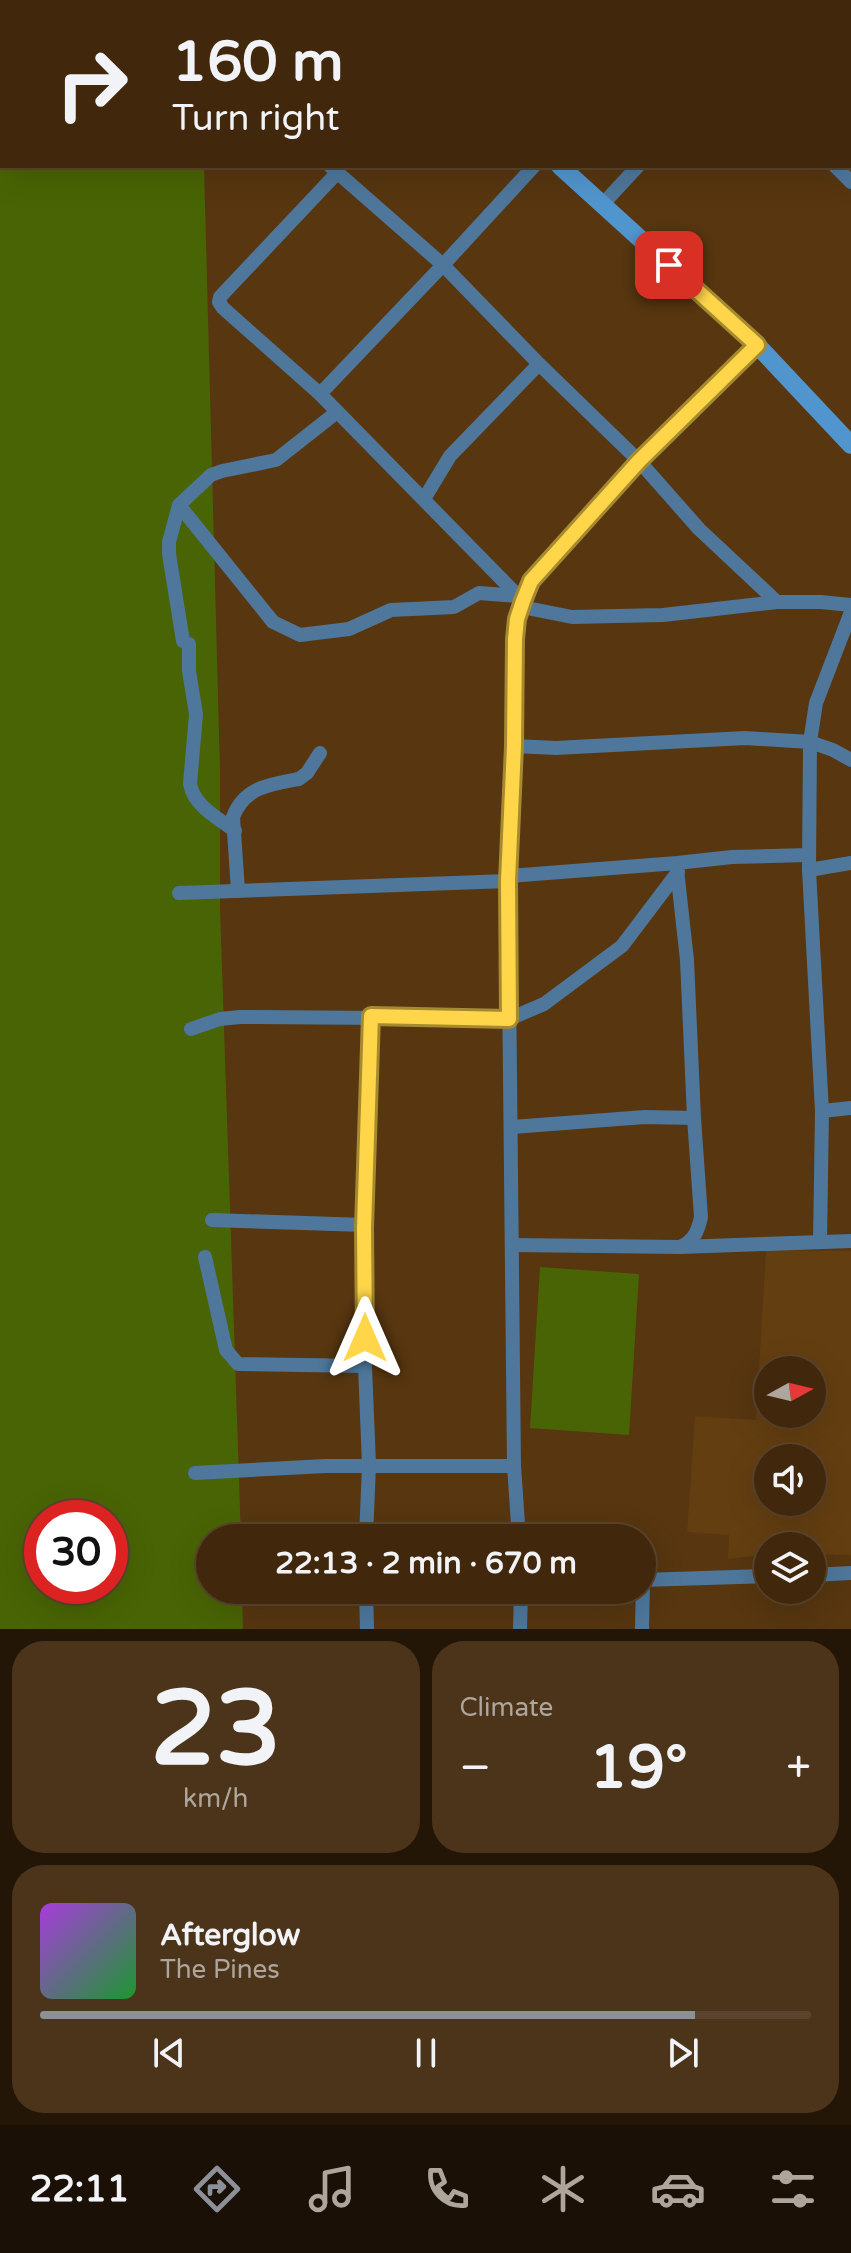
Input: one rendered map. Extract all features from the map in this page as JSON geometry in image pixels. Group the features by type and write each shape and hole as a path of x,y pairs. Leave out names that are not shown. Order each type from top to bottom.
{"main road":[{"path":"562,168 757,345 851,445"}],"street":[{"path":"320,394 532,168"},
{"path":"602,205 636,168"},
{"path":"521,601 320,394 219,302 220,297 333,170 443,265 639,461 699,529 777,602"},
{"path":"518,1524 514,1466 508,879 517,619 521,601 531,581 639,461 757,345"},
{"path":"424,499 450,456 539,364"},
{"path":"235,831 200,804 190,784 196,714 169,542 179,505 217,472 281,457 337,412"},
{"path":"179,505 273,622 300,635 349,629 391,610 454,607 479,593 521,601 572,617 663,615 777,602 851,605"},
{"path":"820,1242 822,1111 809,862 810,742 816,703 851,612"},
{"path":"514,746 556,748 745,738 810,742 851,760"},
{"path":"238,891 235,813 256,789 301,778 320,753"},
{"path":"179,893 508,879 677,868 732,857 851,863"},
{"path":"191,1029 230,1018 371,1016 509,1019 544,1004 622,946 677,868"},
{"path":"677,868 687,960 701,1217 692,1240 680,1247"},
{"path":"367,1524 369,1465 365,1225 371,1016"},
{"path":"822,1111 851,1108"},
{"path":"512,1127 645,1117 694,1118"},
{"path":"212,1220 365,1225"},
{"path":"512,1245 680,1247 851,1241"},
{"path":"205,1257 226,1350 238,1364 365,1366"},
{"path":"195,1473 369,1465 514,1466"},
{"path":"826,1574 851,1573"},
{"path":"656,1580 754,1576"},
{"path":"366,1604 367,1629"},
{"path":"520,1629 521,1604"},
{"path":"642,1604 642,1629"}],"shaded area":[{"path":"766,1250 851,1251 851,1555 826,1554 826,1532 754,1532 754,1556 728,1559 729,1535 687,1532 695,1416 754,1420 754,1428 826,1428 826,1356 760,1356"}],"green space":[{"path":"0,168 204,168 220,771 220,907 241,1524 196,1524 196,1604 242,1604 243,1629 0,1629"},
{"path":"540,1267 639,1274 629,1435 530,1428"}],"route":[{"path":"365,1338 364,1228 371,1016 509,1019 508,881 515,639 517,619 531,581 639,461 757,345 669,265"}]}
